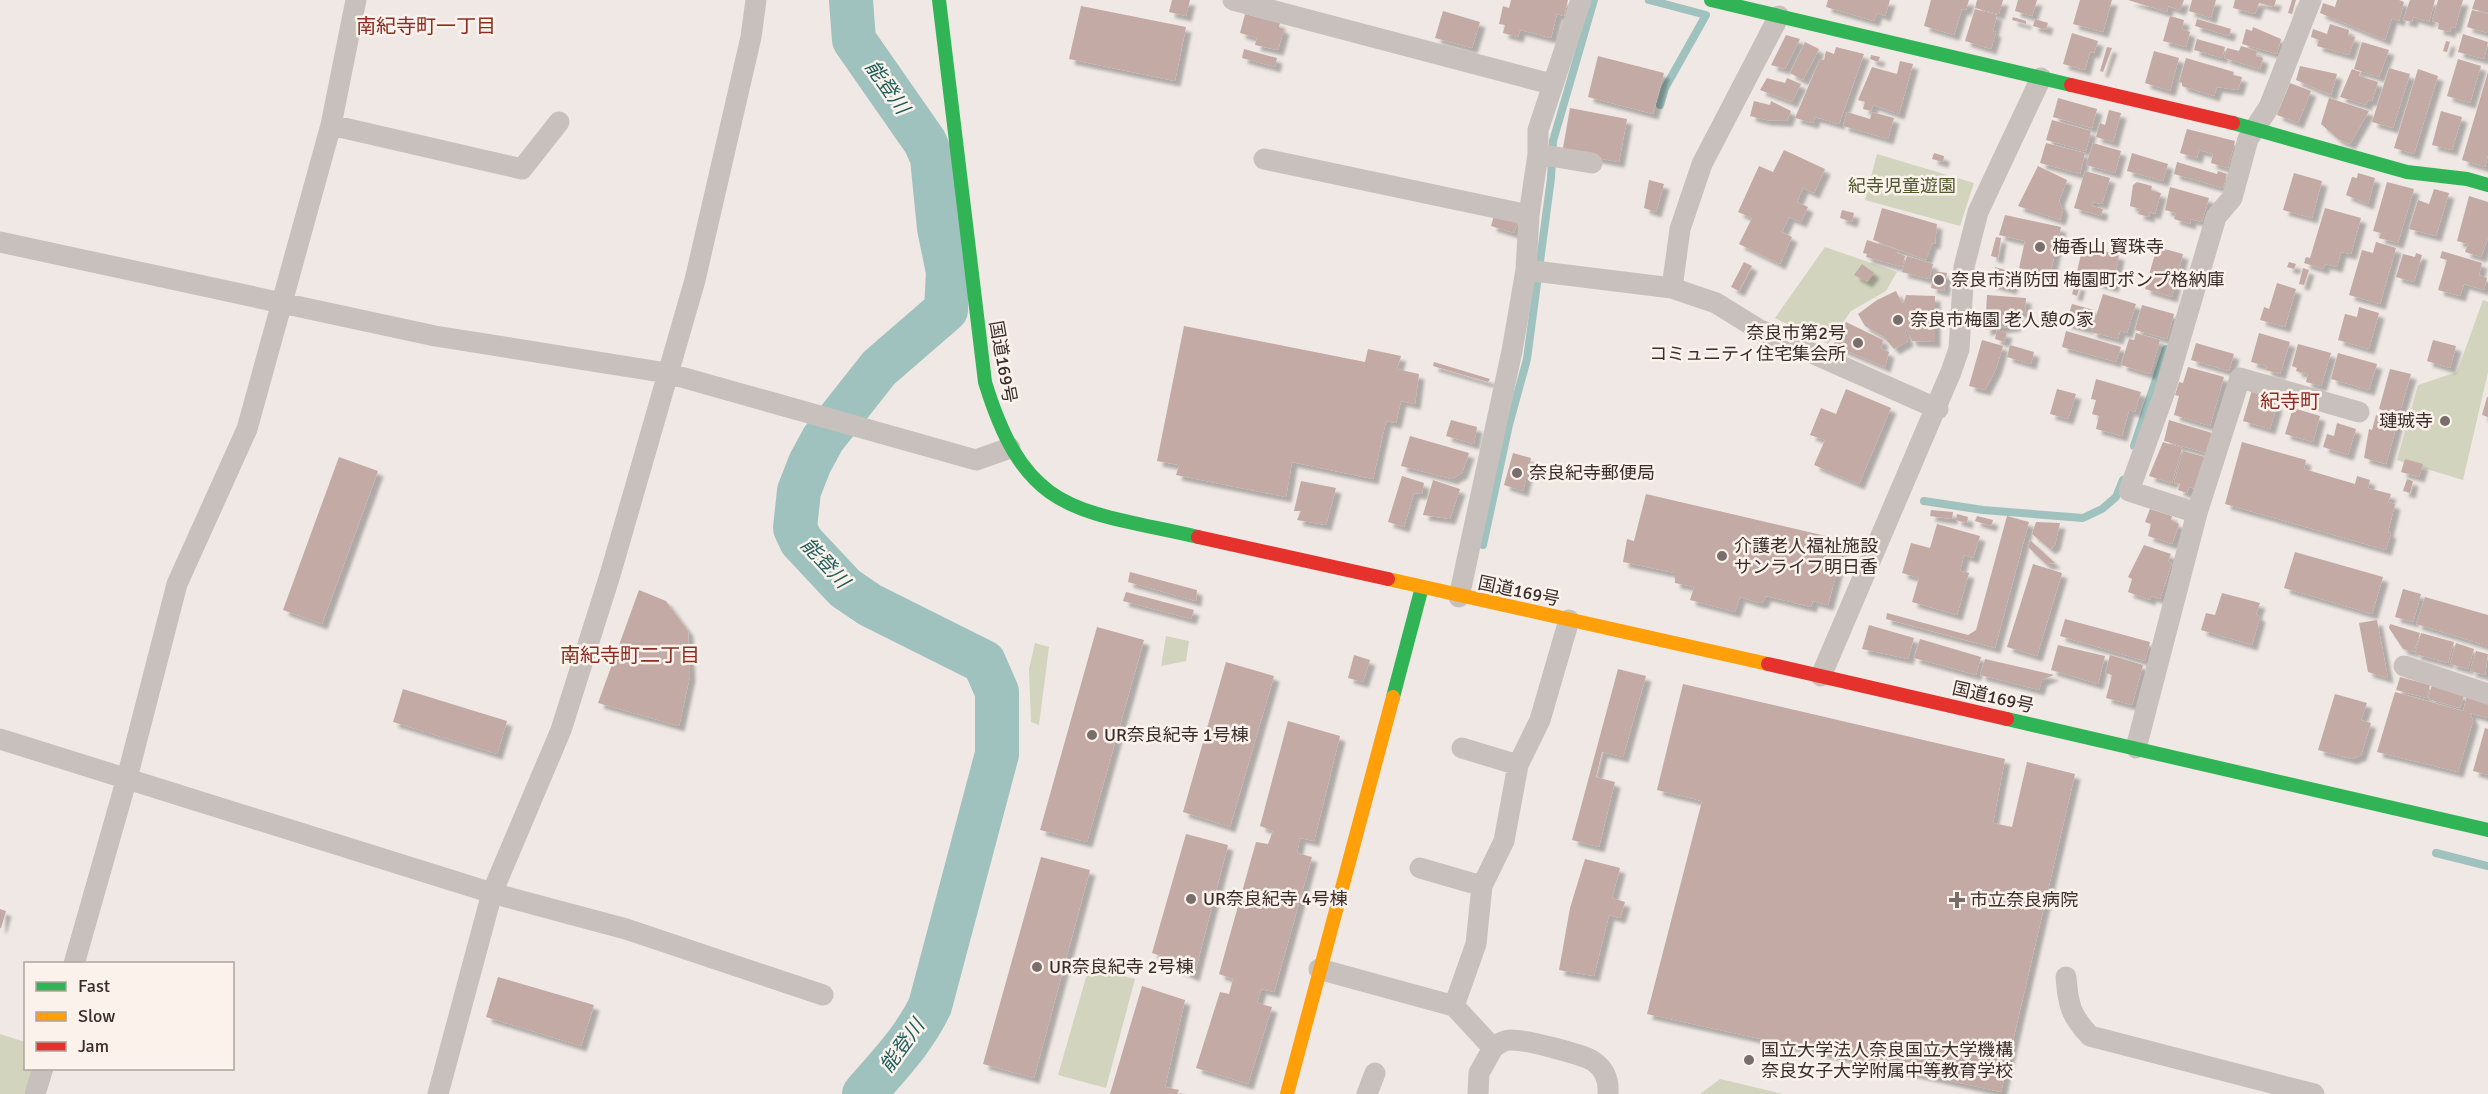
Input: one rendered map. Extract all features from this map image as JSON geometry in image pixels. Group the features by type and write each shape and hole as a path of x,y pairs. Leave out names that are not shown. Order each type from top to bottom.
{"main road":[{"name":"国道169号","path":"939,0 985,382 996,421 1010,448 1038,486 1056,501 1079,510 1459,597 1821,676 2488,830"},
{"path":"1710,0 2255,128 2406,172 2467,179 2488,185"},
{"path":"1287,1094 1422,588"}],"street":[{"path":"74,962 127,778 177,584 247,429 331,125 356,0"},
{"path":"438,1094 492,892 561,730 610,575 695,280 751,37 756,0"},
{"path":"1233,0 1551,84"},
{"path":"1459,597 1512,351 1526,270 1529,215 1539,154 1538,130 1551,84 1558,74 1581,0"},
{"path":"2197,513 2129,491 2164,394 2216,217 2232,198 2248,139 2269,107 2311,0"},
{"path":"1672,288 1680,228 1702,164 1779,16"},
{"path":"1821,676 1938,409 1959,349 1964,267 1978,212 2041,78"},
{"path":"331,125 522,169 559,122"},
{"path":"1539,154 1592,164"},
{"path":"1264,159 1529,215"},
{"path":"0,242 435,336 667,373 975,460 1010,448"},
{"path":"1526,270 1672,288 1716,303 1758,329 1938,409"},
{"path":"2136,748 2197,513 2240,378 2359,412"},
{"path":"1454,1006 1476,944 1482,886 1504,841 1518,765 1540,720 1569,620"},
{"path":"2404,666 2488,694"},
{"path":"0,739 492,892 626,929 823,995"},
{"path":"1462,748 1518,765"},
{"path":"1420,868 1482,886"},
{"path":"1319,969 1454,1006 1493,1048"},
{"path":"2066,977 2067,998 2074,1020 2090,1036 2228,1062 2314,1094"},
{"path":"1478,1094 1482,1064 1493,1048 1504,1041 1517,1040 1581,1055 1595,1062 1609,1084 1608,1094"},
{"path":"35,1094 42,1070"},
{"path":"1367,1094 1375,1073"}],"green space":[{"name":"紀寺児童遊園","path":"1877,154 1974,183 1960,226 1865,200"},
{"path":"1825,247 1897,272 1886,291 1851,311 1828,344 1775,318"},
{"name":"璉珹寺","path":"2483,300 2488,302 2488,372 2463,480 2397,460 2418,385 2457,372"},
{"path":"1166,636 1189,641 1186,661 1161,666"},
{"path":"1035,643 1049,647 1039,725 1031,722 1029,669"},
{"path":"1089,967 1135,979 1106,1088 1058,1075"},
{"path":"0,1034 24,1042 24,1070 33,1070 24,1094 0,1094"},
{"path":"1720,1079 1783,1094 1700,1094"}],"building":[{"path":"1172,0 1190,0 1186,16 1169,12"},
{"path":"1511,0 1568,0 1564,16 1557,14 1551,38 1520,30 1518,37 1503,33 1505,25 1499,24 1503,6 1509,8"},
{"path":"1828,0 1890,0 1885,16 1877,13 1874,21 1826,7"},
{"path":"1931,0 1969,0 1966,10 1962,9 1954,35 1924,26"},
{"path":"1977,0 2003,0 1999,14 1975,8"},
{"path":"2018,0 2037,0 2032,16 2015,11"},
{"path":"2080,0 2112,0 2103,32 2073,24"},
{"path":"2128,0 2184,0 2180,10 2168,6 2167,12"},
{"path":"2192,0 2216,0 2211,18 2189,11"},
{"path":"2235,0 2276,0 2274,7 2259,3 2255,14 2233,8"},
{"path":"2292,0 2296,0 2292,14 2288,13"},
{"path":"2337,0 2399,0 2404,2 2399,21 2392,18 2385,40 2320,13 2323,3 2335,7"},
{"path":"2410,0 2435,0 2429,22 2413,17 2412,22 2403,20"},
{"path":"2438,0 2463,0 2455,28 2451,27 2450,32 2438,29 2439,23 2432,21"},
{"path":"2475,0 2488,0 2488,13 2472,9"},
{"path":"1081,6 1186,27 1175,81 1069,59"},
{"path":"1975,9 1997,15 1993,31 1996,32 1991,49 1965,41"},
{"path":"2472,10 2488,14 2488,33 2467,27"},
{"path":"1443,11 1480,22 1472,48 1435,38"},
{"path":"1245,14 1280,23 1279,27 1284,29 1278,50 1255,45 1257,38 1240,33"},
{"path":"2170,16 2184,20 2182,29 2190,32 2186,47 2163,41"},
{"path":"2013,17 2026,21 2026,24 2012,20"},
{"path":"2035,19 2048,23 2046,30 2033,26"},
{"path":"2197,19 2231,29 2229,36 2195,26"},
{"path":"2330,24 2349,30 2348,36 2355,37 2349,55 2317,46 2319,40 2311,37 2313,29 2327,34"},
{"path":"2253,27 2281,39 2277,54 2242,44 2246,29 2252,31"},
{"path":"2072,33 2098,41 2094,53 2090,52 2085,70 2063,64"},
{"path":"2463,34 2488,42 2484,59 2458,52"},
{"path":"1786,35 1800,39 1785,69 1771,65"},
{"path":"2197,39 2225,47 2222,58 2194,50"},
{"path":"2446,41 2450,42 2447,52 2443,51"},
{"path":"1805,42 1819,49 1803,80 1790,73"},
{"path":"2362,42 2389,50 2379,77 2354,69"},
{"path":"2241,46 2257,51 2256,56 2263,58 2260,69 2224,58 2227,48 2239,51"},
{"path":"1836,47 1864,54 1839,124 1815,117 1813,123 1795,118 1820,59 1824,60 1826,51 1834,54"},
{"path":"2107,47 2112,48 2103,72 2100,71"},
{"path":"1244,49 1277,58 1275,67 1242,58"},
{"path":"2154,51 2179,58 2170,91 2145,83"},
{"path":"1871,55 1880,57 1878,62 1870,59"},
{"path":"1598,56 1664,73 1653,114 1588,97"},
{"path":"2186,58 2234,72 2233,75 2242,77 2238,90 2217,87 2214,96 2182,86 2179,82"},
{"path":"2458,59 2481,66 2470,103 2447,96"},
{"path":"1900,61 1913,64 1899,114 1873,105 1871,111 1863,109 1865,102 1858,100 1872,67 1897,74"},
{"path":"2300,66 2337,74 2331,95 2296,80"},
{"path":"2389,68 2410,74 2393,128 2372,122"},
{"path":"2352,69 2360,72 2359,76 2378,82 2372,101 2368,100 2366,105 2340,97"},
{"path":"2418,69 2438,76 2414,154 2394,148"},
{"path":"2488,72 2488,155 2485,167 2462,160"},
{"path":"1767,78 1785,83 1787,78 1801,84 1792,102 1760,90"},
{"path":"2290,83 2311,91 2298,123 2277,115"},
{"path":"2058,98 2097,109 2092,128 2053,117"},
{"path":"2329,98 2369,111 2350,144 2338,139 2321,124"},
{"path":"1754,101 1770,105 1771,101 1791,111 1787,121 1766,120 1750,116"},
{"path":"1570,108 1627,119 1619,162 1581,155 1563,148"},
{"path":"2109,110 2121,113 2113,142 2096,137 2100,123 2105,125"},
{"path":"2441,111 2462,117 2452,150 2432,145"},
{"path":"1847,112 1870,119 1872,112 1894,118 1888,139 1843,126"},
{"path":"2052,120 2091,131 2086,151 2046,140"},
{"path":"2187,129 2235,141 2228,168 2211,163 2213,154 2199,150 2197,158 2180,153"},
{"path":"2046,143 2085,153 2080,174 2040,163"},
{"path":"2093,143 2121,151 2115,173 2086,165"},
{"path":"1784,150 1825,169 1814,193 1803,188 1797,202 1808,207 1801,222 1789,217 1782,232 1792,237 1780,264 1739,244 1752,218 1738,212 1759,166 1773,172"},
{"path":"1934,153 1944,156 1943,162 1932,159"},
{"path":"2132,153 2168,164 2163,181 2127,171"},
{"path":"2177,162 2217,174 2218,171 2227,174 2223,188 2174,174"},
{"path":"2038,166 2067,180 2059,201 2063,210 2060,220 2018,206"},
{"path":"2085,171 2110,178 2102,204 2093,202 2092,206 2103,209 2101,216 2074,208"},
{"path":"2294,173 2322,181 2312,218 2283,210"},
{"path":"2358,173 2375,178 2368,204 2346,195 2352,177 2357,178"},
{"path":"1649,180 1664,184 1656,212 1644,208"},
{"path":"2137,182 2152,186 2151,190 2161,193 2155,214 2150,212 2149,217 2138,214 2140,209 2130,206 2133,185"},
{"path":"2387,182 2414,189 2398,243 2379,238 2381,233 2373,231"},
{"path":"2170,187 2209,198 2202,222 2191,219 2190,224 2174,219 2176,213 2165,210"},
{"path":"2434,189 2449,193 2436,236 2409,229 2418,200 2429,204"},
{"path":"2469,196 2488,202 2488,238 2481,257 2465,252 2468,244 2457,241"},
{"path":"1882,208 1937,224 1935,244 1932,243 1926,260 1873,240"},
{"path":"2325,208 2361,218 2351,254 2341,252 2337,267 2325,264 2323,269 2304,263 2306,257 2310,258"},
{"path":"1842,210 1854,213 1852,222 1840,218"},
{"path":"1495,212 1519,219 1514,233 1491,226"},
{"name":"梅香山 寳珠寺","path":"2005,215 2061,227 2050,275 2045,274 2044,279 2030,275 2031,271 2019,268 2025,241 1999,235"},
{"path":"1996,237 2001,238 1998,258 1991,256"},
{"path":"1867,240 1898,250 1897,253 1905,256 1902,267 1866,257 1867,254 1863,253"},
{"path":"2376,242 2396,248 2380,304 2349,295 2362,250 2373,253"},
{"path":"2083,245 2119,255 2113,287 2076,276"},
{"path":"2154,246 2183,254 2172,297 2145,289 2155,254 2152,253"},
{"path":"2442,251 2482,263 2479,275 2487,278 2484,290 2464,284 2460,296 2438,290 2447,260 2440,258"},
{"path":"2416,253 2422,255 2414,282 2396,277 2403,254 2415,257"},
{"path":"1907,256 1933,264 1929,279 1902,272"},
{"path":"1744,262 1752,266 1739,291 1731,287"},
{"path":"2289,262 2296,264 2294,269 2287,267"},
{"path":"1862,264 1874,273 1867,282 1854,275"},
{"path":"1995,267 2016,273 2011,289 1990,283"},
{"path":"2303,268 2309,270 2304,285 2299,284"},
{"name":"奈良市消防団 梅園町ポンプ格納庫","path":"1934,271 1947,273 1944,291 1931,288"},
{"path":"2277,283 2296,289 2285,327 2260,320 2264,307 2269,309"},
{"path":"2075,284 2080,285 2077,296 2072,294"},
{"name":"奈良市梅園 老人憩の家","path":"1896,291 1902,303 1906,295 1935,296 1935,342 1912,341 1907,330 1905,331 1908,341 1894,349 1884,337 1865,326 1858,314 1877,300"},
{"path":"2103,294 2136,304 2127,333 2120,331 2118,339 2091,332"},
{"path":"1987,295 2026,298 2025,314 2018,311 2015,326 1985,330"},
{"path":"2072,304 2094,310 2089,329 2066,323"},
{"path":"2142,305 2174,314 2167,339 2135,330"},
{"path":"2359,307 2379,313 2369,349 2338,340 2345,314 2357,317"},
{"name":"奈良市第2号 コミュニティ住宅集会所","path":"1846,322 1883,340 1881,349 1889,352 1885,367 1833,345"},
{"path":"1184,326 1365,362 1368,349 1401,356 1397,369 1419,374 1415,404 1401,401 1396,423 1386,421 1373,479 1292,462 1286,497 1176,475 1179,465 1157,461"},
{"path":"1997,330 2007,333 2004,342 1995,339"},
{"path":"2066,331 2121,347 2116,362 2062,347"},
{"path":"2136,333 2160,340 2150,374 2121,365 2129,339 2134,340"},
{"path":"2259,333 2290,342 2280,374 2266,370 2267,366 2251,362"},
{"path":"1982,340 2003,346 1996,369 1985,390 1969,386"},
{"path":"2433,340 2456,346 2450,368 2427,361"},
{"path":"2196,343 2234,354 2229,371 2191,360"},
{"path":"2298,344 2331,353 2321,386 2306,382 2308,374 2296,371 2297,368 2292,366"},
{"path":"2010,345 2034,352 2031,364 2007,357"},
{"path":"2338,353 2377,364 2369,390 2331,379"},
{"path":"1434,362 1490,379 1488,382 1433,366"},
{"path":"2188,367 2224,377 2210,426 2174,415 2179,396 2175,395 2179,382 2183,383"},
{"path":"2390,369 2411,374 2399,415 2379,409"},
{"path":"2096,379 2141,392 2135,412 2129,410 2122,436 2096,429 2099,416 2092,414 2096,400 2091,399"},
{"path":"1846,389 1891,408 1859,484 1814,465 1825,440 1810,435 1821,408 1836,414"},
{"path":"2057,389 2076,394 2068,419 2050,414"},
{"path":"2252,390 2272,396 2270,403 2277,405 2270,429 2243,421"},
{"path":"2488,397 2488,417 2482,415"},
{"path":"2293,408 2320,416 2313,442 2285,434"},
{"path":"2376,415 2398,421 2386,464 2364,458 2369,429 2372,430"},
{"path":"1451,420 1477,427 1474,444 1446,436"},
{"path":"2169,420 2212,433 2206,453 2164,441"},
{"path":"2337,423 2356,429 2348,455 2323,447 2327,434 2334,436"},
{"path":"1410,436 1469,453 1462,473 1452,479 1401,466"},
{"path":"2163,442 2182,448 2172,483 2149,476"},
{"path":"2242,442 2306,460 2304,469 2355,484 2357,476 2370,480 2368,488 2391,494 2388,502 2395,504 2386,550 2225,504"},
{"path":"2183,451 2205,457 2196,489 2189,487 2187,493 2178,490 2180,484 2174,483"},
{"path":"1513,453 1531,458 1523,491 1504,485"},
{"path":"339,457 378,471 322,624 283,610"},
{"path":"2405,459 2423,464 2419,477 2401,472"},
{"path":"1402,476 1424,483 1422,494 1414,493 1404,527 1388,522"},
{"path":"2407,479 2413,481 2410,493 2403,491"},
{"path":"1433,480 1460,489 1450,519 1423,515"},
{"path":"1301,481 1336,488 1326,525 1297,520 1301,511 1294,511"},
{"name":"介護老人福祉施設 サンライフ明日香","path":"1646,494 1826,536 1818,563 1825,566 1833,538 1845,541 1828,605 1813,601 1811,607 1766,596 1763,602 1759,603 1740,597 1735,612 1690,600 1694,587 1675,583 1675,573 1623,562 1627,539 1634,541"},
{"path":"2150,509 2172,516 2171,520 2179,524 2172,544 2148,536 2151,524 2145,522"},
{"path":"1931,510 1953,512 1952,519 1930,516"},
{"path":"1957,514 1968,517 1967,523 1956,520"},
{"path":"1977,516 1993,520 1991,526 1975,521"},
{"path":"2007,516 2029,522 1995,648 1886,619 1887,613 1968,635 1976,630"},
{"path":"2036,522 2060,523 2055,545 2050,549 2032,534"},
{"path":"1937,524 1980,536 1973,558 1964,555 1960,571 1969,573 1957,615 1912,602 1919,578 1902,573 1911,543 1930,548"},
{"path":"2030,540 2055,563 2046,564 2028,547"},
{"path":"2144,545 2171,554 2168,561 2172,563 2160,599 2151,596 2150,600 2128,592 2132,579 2128,577"},
{"path":"2295,552 2383,577 2372,614 2284,588"},
{"path":"2033,564 2062,573 2037,656 2007,647"},
{"path":"1130,572 1197,590 1196,601 1128,582"},
{"path":"2403,589 2421,594 2413,622 2395,617"},
{"path":"639,590 666,601 688,631 690,676 679,726 598,703"},
{"path":"1126,592 1194,610 1191,619 1123,601"},
{"path":"2222,593 2260,603 2256,614 2260,617 2252,645 2201,630 2206,613 2215,615"},
{"path":"2425,597 2488,615 2488,646 2416,624"},
{"path":"2065,619 2150,642 2145,661 2060,636"},
{"path":"2377,620 2388,678 2368,672 2359,623"},
{"path":"2390,624 2420,633 2414,652 2403,649 2389,628"},
{"path":"1869,625 1914,638 1908,659 1862,649"},
{"name":"UR奈良紀寺 1号棟","path":"1097,627 1144,640 1087,842 1040,830"},
{"path":"2421,633 2454,642 2448,663 2415,654"},
{"path":"1920,639 1981,657 1976,675 1914,658"},
{"path":"2456,643 2474,649 2468,669 2450,664"},
{"path":"2058,645 2105,656 2098,684 2051,670"},
{"path":"2476,651 2488,654 2485,675 2470,671"},
{"path":"1354,655 1370,660 1363,682 1348,678"},
{"path":"2110,655 2143,665 2132,705 2106,698 2112,675 2105,673"},
{"path":"1985,659 2054,675 2042,680 2039,690 1980,675"},
{"path":"1226,662 1274,676 1230,827 1183,812"},
{"path":"1618,669 1646,676 1623,757 1602,752 1596,777 1615,782 1599,847 1572,840"},
{"path":"2400,677 2430,685 2427,698 2396,690"},
{"path":"1683,684 2005,759 1993,823 2012,827 2027,762 2075,774 2001,1092 1647,1014 1702,801 1657,790"},
{"path":"2432,685 2464,695 2460,708 2428,699"},
{"path":"403,689 507,721 497,754 393,722"},
{"path":"2395,692 2463,711 2467,696 2488,702 2488,718 2470,713 2473,721 2458,772 2377,752"},
{"path":"2335,694 2367,703 2361,720 2371,723 2361,755 2352,759 2318,750"},
{"path":"1288,721 1340,736 1314,841 1300,838 1297,853 1312,857 1274,992 1261,989 1257,1003 1272,1007 1248,1084 1196,1068 1220,992 1229,994 1233,979 1219,974 1256,842 1268,844 1273,831 1260,826"},
{"path":"2485,728 2488,729 2488,775 2473,771"},
{"name":"UR奈良紀寺 4号棟","path":"1186,834 1228,845 1194,976 1176,968 1176,961 1152,953"},
{"name":"UR奈良紀寺 2号棟","path":"1041,857 1090,870 1034,1078 983,1064"},
{"path":"1585,859 1620,868 1612,898 1625,902 1620,918 1609,915 1594,976 1559,970 1570,908"},
{"path":"0,909 6,911 1,928 0,928"},
{"path":"498,977 594,1005 581,1046 486,1017"},
{"path":"1142,986 1185,1000 1165,1087 1179,1090 1177,1094 1110,1094"}],"waterway":[{"name":"能登川","path":"851,0 854,40 925,142 932,158 939,228 948,272 946,310 879,368 823,439 799,491 795,528 801,541 845,588 870,605 984,662 997,692 997,754 930,1006 908,1042 864,1094"},
{"path":"1483,545 1509,425 1527,359 1551,178 1553,141 1594,0"},
{"path":"1649,0 1706,15 1665,88 1660,105"},
{"path":"2134,446 2166,349"},
{"path":"1924,501 1983,510 2083,518 2102,509 2116,497 2123,480"},
{"path":"2436,853 2488,866"}],"traffic: fast":[{"path":"939,0 985,382 1001,426 1018,459 1038,483 1061,499 1088,511 1119,520 1198,537"},
{"path":"1711,0 2071,85"},
{"path":"2233,123 2407,172 2467,179 2488,185"},
{"path":"1393,697 1422,587"},
{"path":"2007,719 2488,830"}],"traffic: slow":[{"path":"1388,579 1768,664"},
{"path":"1287,1094 1393,697"}],"traffic: jam":[{"path":"2071,85 2233,123"},
{"path":"1198,537 1388,579"},
{"path":"1768,664 2007,719"}],"place":[{"name":"梅香山 寳珠寺","path":"2040,247"},
{"name":"奈良市消防団 梅園町ポンプ格納庫","path":"1939,280"},
{"name":"奈良市梅園 老人憩の家","path":"1898,320"},
{"name":"奈良市第2号 コミュニティ住宅集会所","path":"1858,343"},
{"name":"璉珹寺","path":"2445,421"},
{"name":"奈良紀寺郵便局","path":"1517,473"},
{"name":"介護老人福祉施設 サンライフ明日香","path":"1722,556"},
{"name":"UR奈良紀寺 1号棟","path":"1092,735"},
{"name":"UR奈良紀寺 4号棟","path":"1191,899"},
{"name":"市立奈良病院","path":"1957,900"},
{"name":"UR奈良紀寺 2号棟","path":"1037,967"},
{"name":"国立大学法人奈良国立大学機構 奈良女子大学附属中等教育学校","path":"1749,1060"}],"district":[{"name":"南紀寺町一丁目","path":"426,26"},
{"name":"紀寺町","path":"2290,401"},
{"name":"南紀寺町二丁目","path":"630,655"}]}
